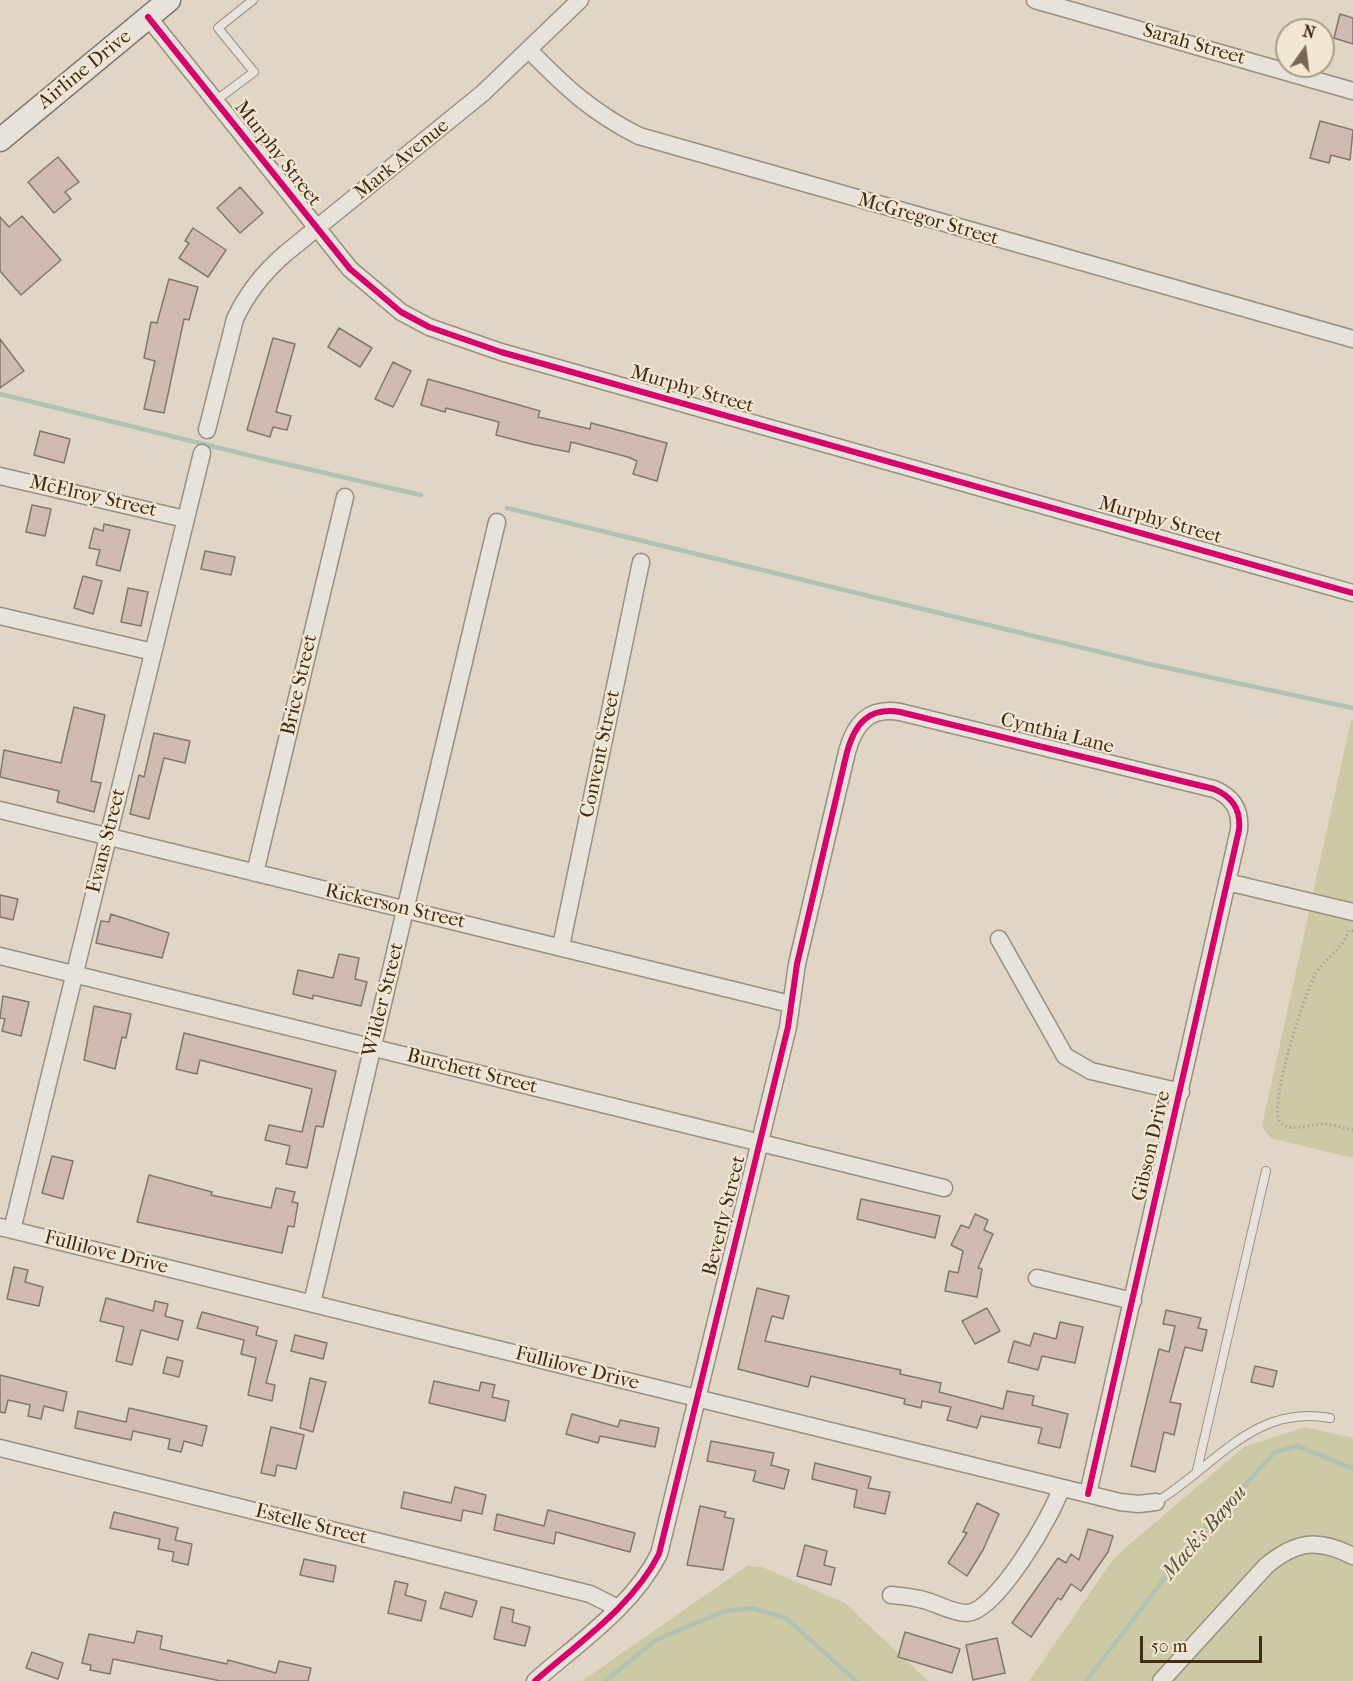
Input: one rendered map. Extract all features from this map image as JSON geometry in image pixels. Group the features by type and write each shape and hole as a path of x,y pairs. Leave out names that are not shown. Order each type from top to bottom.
{"main road":[{"name":"Airline Drive","path":"0,140 169,0"}],"street":[{"name":"Mark Avenue","path":"207,430 230,334 241,305 273,264 483,93 580,0"},
{"name":"Sarah Street","path":"1035,0 1353,91"},
{"name":"Murphy Street","path":"148,17 316,230 350,269 385,300 429,327 463,340 693,408 1353,593"},
{"name":"McGregor Street","path":"530,50 586,105 639,136 1353,339"},
{"name":"Evans Street","path":"6,1228 75,974 202,453"},
{"name":"McElroy Street","path":"0,476 185,519"},
{"name":"Brice Street","path":"255,873 345,497"},
{"name":"Wilder Street","path":"312,1304 497,522"},
{"name":"Convent Street","path":"561,946 641,562"},
{"path":"0,616 153,652"},
{"name":"Cynthia Lane","path":"866,716 885,710 900,712 1214,789 1236,805"},
{"name":"Beverly Street","path":"535,1681 618,1608 644,1580 659,1554 788,1027 790,1004 849,746 856,729 866,716"},
{"name":"Gibson Drive","path":"1088,1494 1239,830 1236,805"},
{"name":"Rickerson Street","path":"0,810 790,1004"},
{"path":"1227,882 1353,912"},
{"path":"999,939 1065,1056 1090,1071 1181,1092"},
{"name":"Burchett Street","path":"0,956 944,1188"},
{"name":"Fullilove Drive","path":"6,1228 1061,1488 1130,1504 1156,1502"},
{"path":"1037,1278 1133,1301"},
{"name":"Estelle Street","path":"0,1448 590,1594 618,1608"},
{"path":"891,1595 918,1598 957,1612 969,1613 981,1609 997,1595 1047,1521 1061,1488"},
{"path":"1161,1681 1266,1566 1282,1553 1305,1544 1330,1546 1353,1556"}],"lane":[{"path":"214,101 254,72 218,28 253,0"},
{"path":"1197,1470 1266,1171"},
{"path":"1156,1502 1236,1441 1264,1425 1292,1415 1330,1418"}],"path":[{"path":"1353,931 1349,930 1346,940 1317,971 1304,996 1278,1094 1276,1114 1280,1122 1286,1126 1307,1127 1325,1124 1353,1131"}],"shaded area":[{"path":"1351,720 1353,721 1353,1158 1270,1138 1262,1126"},
{"path":"1305,1427 1353,1438 1353,1681 1029,1681 1112,1561 1130,1544 1244,1447"},
{"path":"747,1566 762,1567 845,1603 928,1681 582,1681"}],"building":[{"path":"1340,14 1353,18 1353,44 1335,38"},
{"path":"1320,121 1353,130 1350,160 1331,155 1329,163 1310,158"},
{"path":"58,157 79,182 65,192 71,199 54,213 28,182"},
{"path":"240,187 263,213 240,233 217,208"},
{"path":"22,216 61,260 21,295 0,271 0,217 9,227"},
{"path":"193,228 226,250 208,277 179,258 189,243 185,241"},
{"path":"169,279 198,287 189,320 184,319 164,413 144,409 155,361 144,358 151,322 157,323"},
{"path":"339,328 372,348 360,367 328,347"},
{"path":"273,338 295,344 276,412 291,416 287,430 273,427 270,437 247,430"},
{"path":"0,339 24,371 0,388"},
{"path":"393,362 411,371 393,407 375,399"},
{"path":"428,379 540,411 538,417 590,429 591,423 667,443 657,481 633,474 637,461 628,457 571,442 569,452 531,444 496,435 499,422 446,408 445,412 421,405"},
{"path":"40,431 70,439 64,463 34,455"},
{"path":"32,505 51,509 45,536 26,532"},
{"path":"104,524 130,530 120,571 96,565 100,550 89,548 94,528 103,531"},
{"path":"205,551 235,557 231,575 201,569"},
{"path":"83,576 102,581 93,614 74,608"},
{"path":"128,588 148,592 141,626 121,622"},
{"path":"74,707 105,715 91,781 101,783 94,812 57,802 59,791 0,777 4,750 61,763"},
{"path":"154,733 190,741 185,763 164,758 149,819 130,814 139,775 144,777"},
{"path":"0,895 18,899 13,920 0,917"},
{"path":"111,914 169,933 162,958 96,943 101,921 109,922"},
{"path":"339,954 359,958 355,979 367,982 361,1006 313,995 313,999 293,994 298,970 333,978"},
{"path":"3,996 29,1002 21,1036 2,1031 5,1019 0,1018"},
{"path":"94,1006 131,1014 126,1038 122,1037 115,1069 84,1060"},
{"path":"184,1033 336,1071 323,1127 316,1126 307,1168 286,1164 290,1146 265,1140 269,1125 302,1132 312,1089 200,1060 197,1074 176,1069"},
{"path":"52,1156 73,1161 63,1199 42,1193"},
{"path":"149,1175 212,1192 211,1195 271,1208 276,1188 295,1192 292,1202 298,1203 294,1227 288,1226 282,1253 137,1222"},
{"path":"861,1199 940,1216 935,1238 857,1219"},
{"path":"975,1214 988,1220 984,1230 993,1234 978,1268 982,1269 977,1297 945,1291 949,1271 958,1273 963,1251 951,1245 961,1225 969,1228"},
{"path":"14,1267 28,1270 25,1282 43,1287 39,1306 7,1299"},
{"path":"757,1288 789,1296 783,1319 772,1316 765,1341 901,1370 900,1374 941,1383 939,1392 1003,1409 1007,1391 1034,1396 1032,1405 1068,1414 1060,1448 1038,1443 1042,1428 981,1416 977,1428 947,1420 951,1407 922,1401 921,1408 904,1404 905,1399 811,1376 808,1387 738,1369"},
{"path":"106,1298 153,1311 155,1301 168,1304 165,1316 183,1321 178,1340 141,1330 132,1365 116,1361 124,1327 100,1321"},
{"path":"987,1308 1000,1331 975,1344 962,1321"},
{"path":"1166,1310 1201,1318 1198,1328 1207,1330 1202,1351 1185,1347 1170,1402 1181,1404 1174,1435 1164,1432 1155,1472 1131,1466 1159,1349 1169,1352 1175,1326 1163,1324"},
{"path":"202,1312 258,1327 256,1335 277,1341 266,1383 275,1385 272,1401 248,1395 256,1358 241,1354 244,1340 197,1328"},
{"path":"1060,1322 1083,1327 1075,1363 1042,1356 1038,1370 1008,1362 1014,1341 1030,1346 1034,1333 1056,1339"},
{"path":"295,1335 327,1343 323,1359 291,1351"},
{"path":"167,1357 183,1361 179,1377 163,1373"},
{"path":"1255,1366 1277,1371 1273,1387 1251,1382"},
{"path":"0,1375 67,1392 63,1411 44,1406 41,1419 28,1416 30,1405 8,1400 5,1413 0,1412"},
{"path":"310,1378 326,1382 313,1432 300,1428"},
{"path":"434,1381 479,1391 481,1382 495,1385 492,1397 509,1401 505,1421 429,1403"},
{"path":"129,1408 207,1426 202,1446 184,1441 181,1452 168,1449 170,1439 133,1431 131,1440 75,1428 78,1411 126,1422"},
{"path":"572,1414 618,1427 620,1420 659,1428 655,1447 600,1436 598,1443 566,1434"},
{"path":"271,1427 304,1435 296,1469 277,1465 275,1476 261,1473"},
{"path":"711,1441 774,1453 771,1465 789,1470 784,1489 753,1481 756,1471 707,1461"},
{"path":"815,1463 871,1477 868,1488 890,1492 885,1514 854,1507 857,1490 812,1479"},
{"path":"455,1487 486,1495 482,1514 463,1510 461,1521 401,1508 404,1492 451,1503"},
{"path":"977,1503 999,1514 983,1550 967,1576 948,1563 967,1533 963,1532"},
{"path":"700,1506 726,1512 724,1517 734,1519 723,1570 687,1565"},
{"path":"548,1510 635,1533 630,1552 556,1532 554,1544 494,1530 497,1514 544,1526"},
{"path":"114,1512 178,1528 175,1540 192,1544 188,1565 172,1561 174,1552 158,1549 160,1539 110,1528"},
{"path":"1088,1529 1113,1536 1108,1552 1081,1591 1071,1584 1061,1600 1058,1598 1031,1637 1012,1623 1058,1558 1066,1563 1071,1554 1079,1560"},
{"path":"805,1545 827,1551 824,1565 835,1568 831,1585 797,1576"},
{"path":"304,1559 336,1566 333,1582 300,1575"},
{"path":"395,1581 408,1584 405,1595 426,1601 421,1621 388,1613"},
{"path":"445,1592 477,1601 472,1617 440,1608"},
{"path":"501,1607 514,1610 512,1622 530,1627 525,1646 494,1639"},
{"path":"137,1631 162,1636 160,1649 227,1664 228,1660 276,1673 279,1661 311,1668 308,1681 221,1681 113,1659 110,1674 90,1670 91,1665 82,1663 89,1634 134,1643"},
{"path":"905,1632 960,1649 952,1673 898,1657"},
{"path":"997,1638 1005,1673 973,1680 966,1645"},
{"path":"32,1652 63,1663 58,1679 26,1668"}],"waterway":[{"path":"0,394 421,495"},
{"path":"507,508 1149,664 1353,708"},
{"name":"Mack's Bayou","path":"1086,1681 1187,1549 1275,1452 1298,1446 1353,1469"},
{"name":"Mack's Bayou","path":"605,1681 656,1640 725,1611 752,1608 786,1618 856,1681"}],"cycle path":[{"path":"148,17 350,269 401,312 429,327 501,352 1353,593"},
{"path":"535,1681 620,1607 648,1573 659,1554 788,1027 797,964 847,752 859,725 865,719 880,712 900,712 1214,789 1231,800 1239,816 1239,830 1088,1494"}]}
